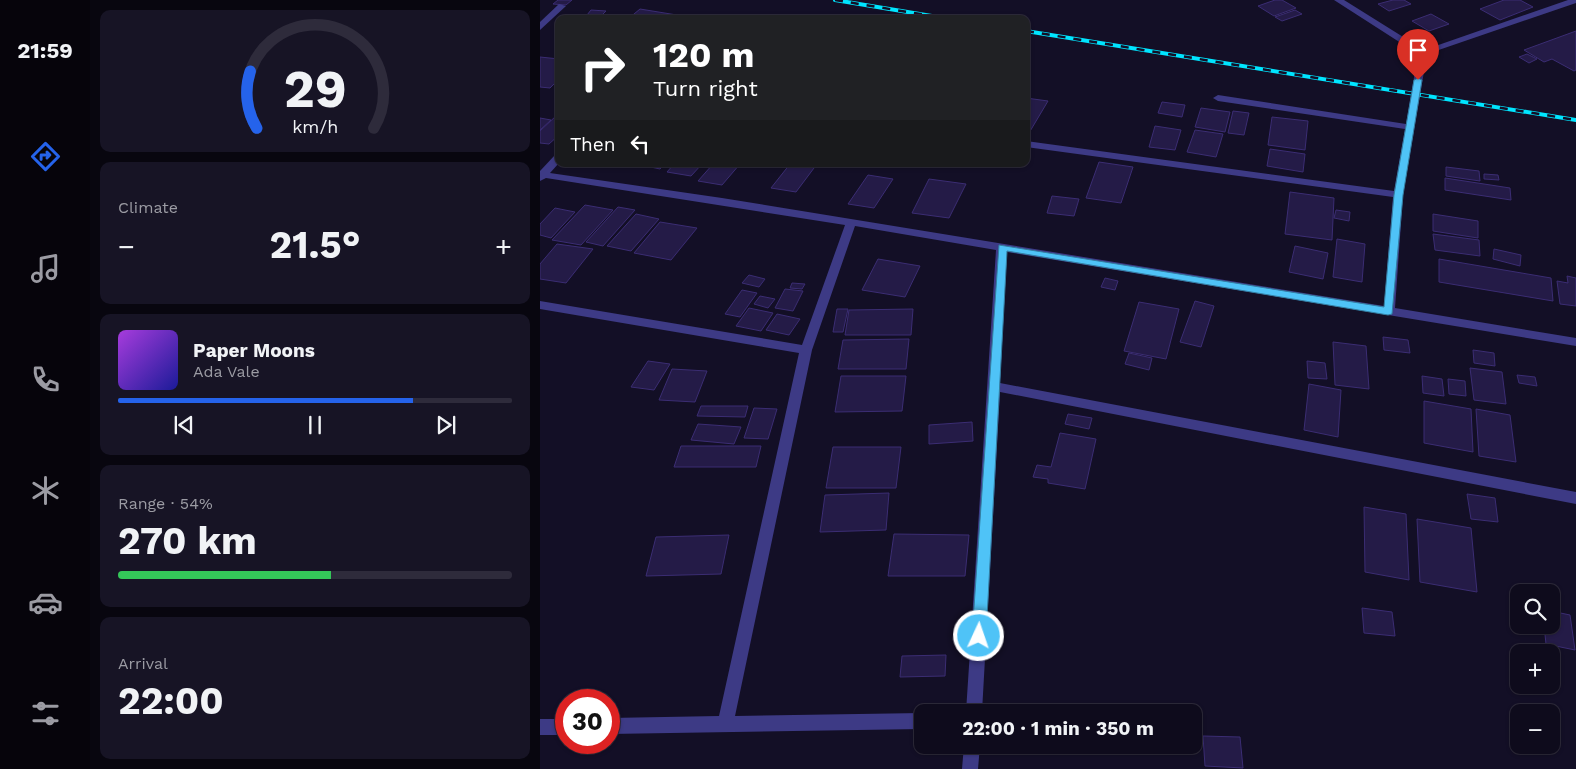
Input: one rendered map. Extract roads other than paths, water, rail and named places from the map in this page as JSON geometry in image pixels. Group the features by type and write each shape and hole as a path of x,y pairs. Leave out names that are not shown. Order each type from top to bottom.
{"street":[{"path":"1338,0 1423,53"},
{"path":"1423,53 1568,1"},
{"path":"540,27 562,6"},
{"path":"1388,312 1398,195 1423,53"},
{"path":"1218,98 1410,127"},
{"path":"1030,145 1398,195"},
{"path":"541,175 555,161"},
{"path":"541,175 1002,247 1576,342"},
{"path":"726,724 806,350 851,223"},
{"path":"974,704 1002,247"},
{"path":"540,304 806,350"},
{"path":"994,386 1576,498"},
{"path":"620,726 914,721"},
{"path":"540,727 555,727"},
{"path":"970,769 971,754"}],"railway":[{"path":"835,0 926,15"},
{"path":"1030,32 1576,120"}]}
